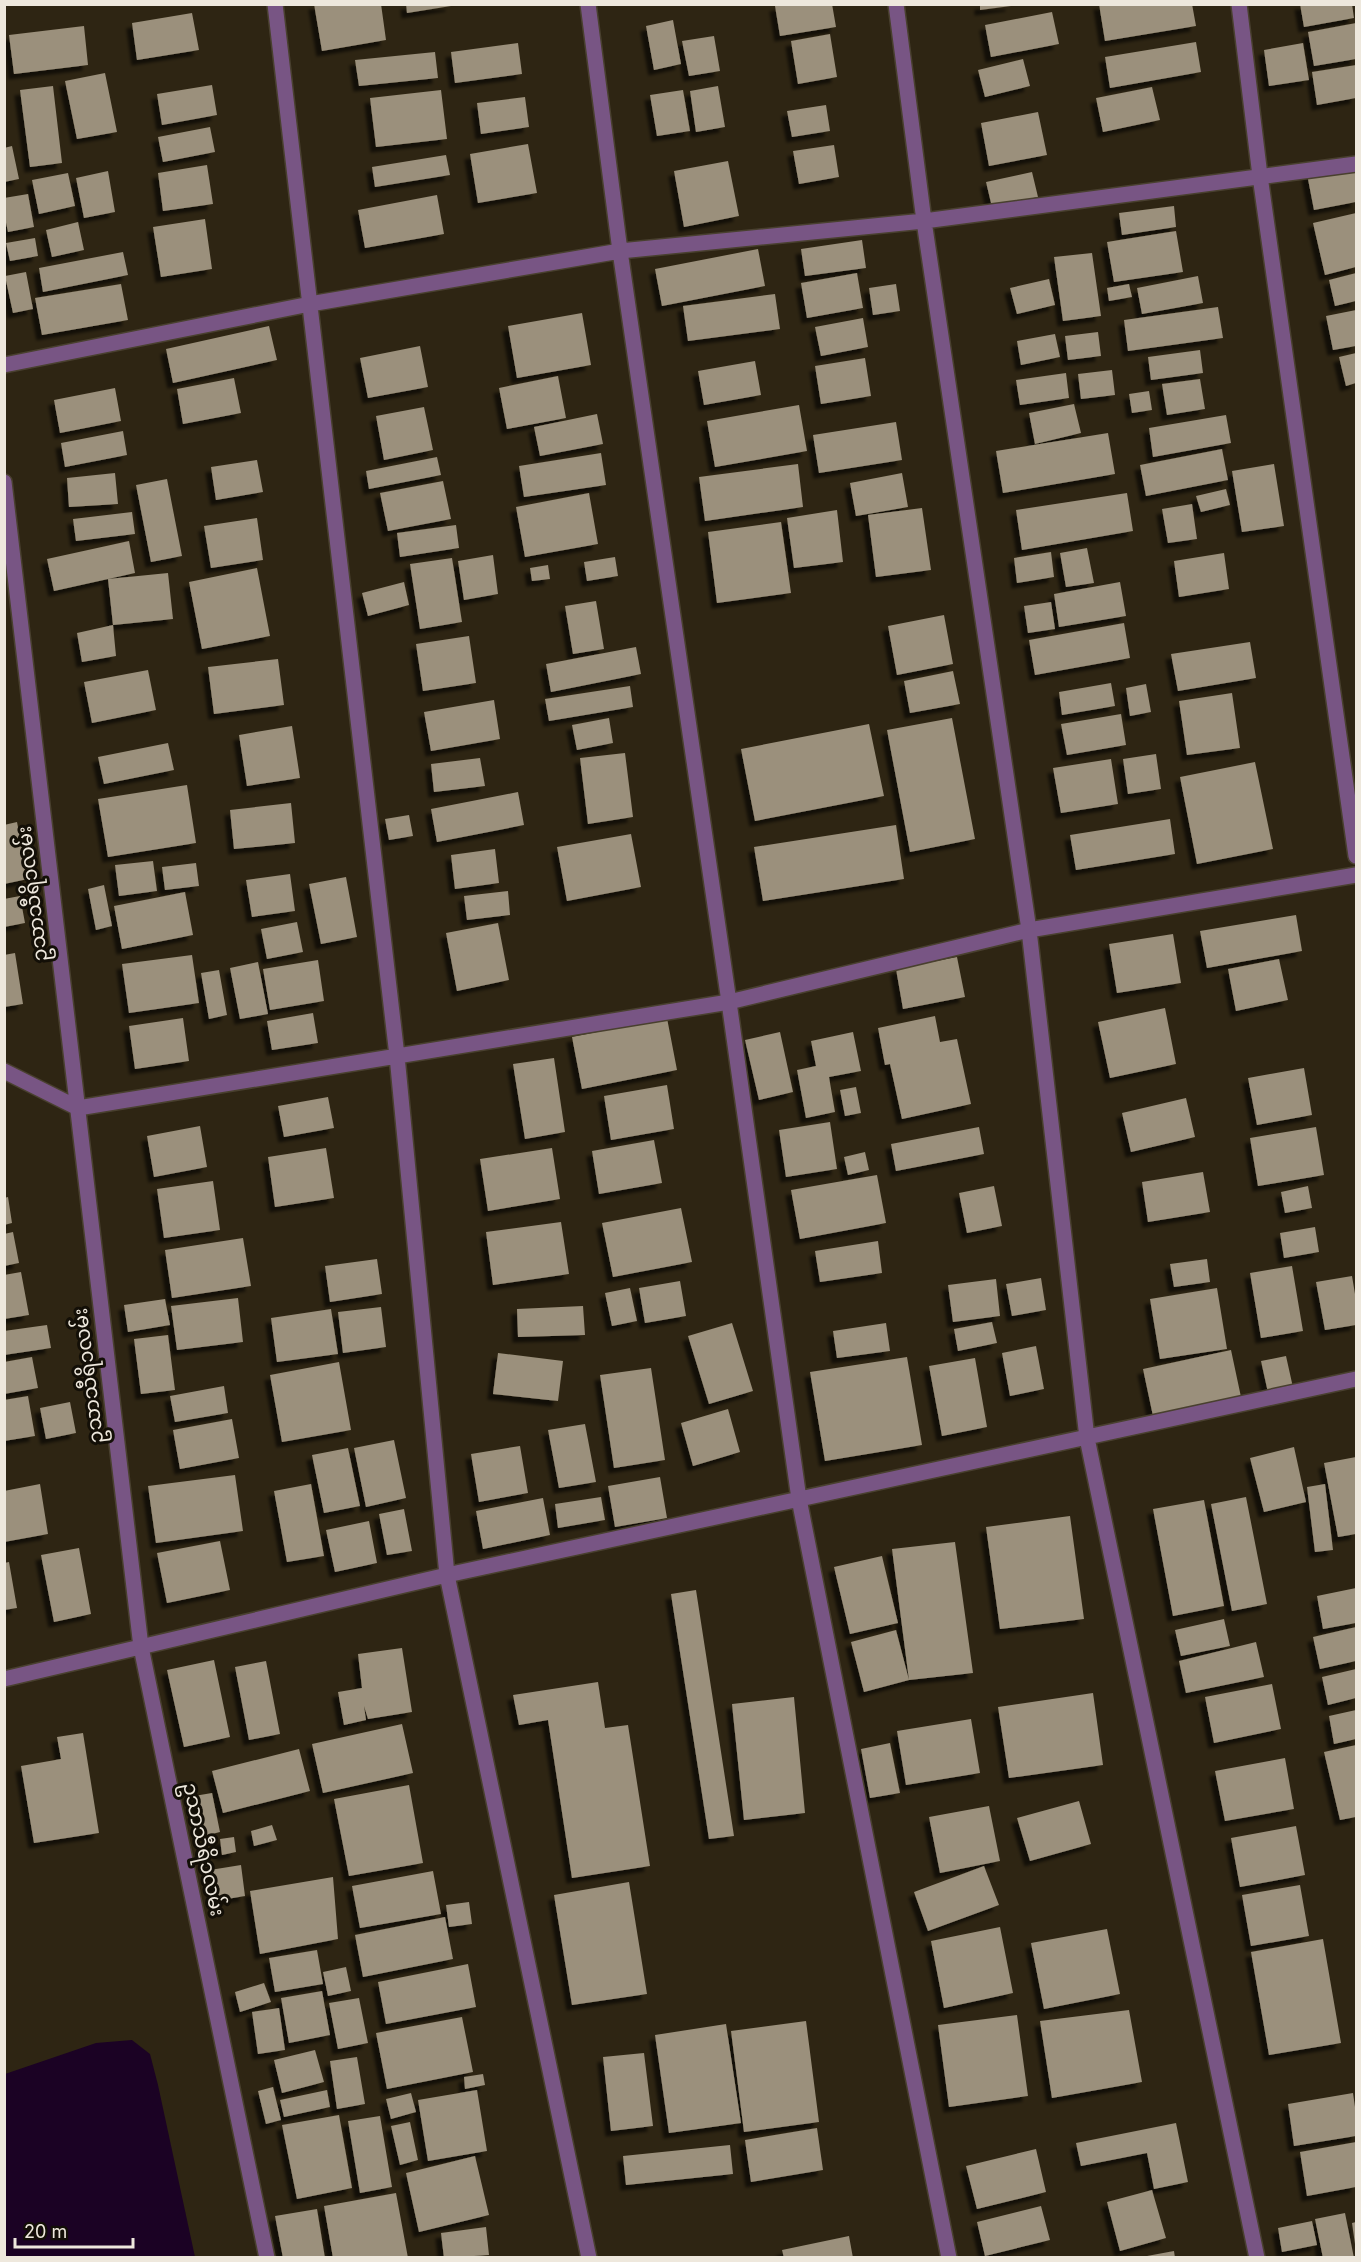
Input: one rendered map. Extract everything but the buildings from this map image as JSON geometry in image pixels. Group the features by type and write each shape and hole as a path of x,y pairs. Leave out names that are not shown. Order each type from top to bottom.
{"street":[{"path":"275,4 397,1056 447,1575 589,2258"},
{"path":"588,4 620,251 799,1499 949,2258"},
{"path":"896,4 924,221 1029,930 1087,1437 1257,2258"},
{"path":"1239,4 1260,176 1356,856"},
{"path":"4,365 310,304 620,251 924,221 1356,164"},
{"name":"ဥသာသီရိ၁လမ်း","path":"4,482 141,1647 267,2258"},
{"path":"4,1071 78,1108 729,1002 1029,930 1356,875"},
{"path":"4,1679 447,1575 1356,1379"}],"shaded area":[{"path":"132,2040 150,2054 195,2257 5,2257 5,2074 96,2043"}]}
